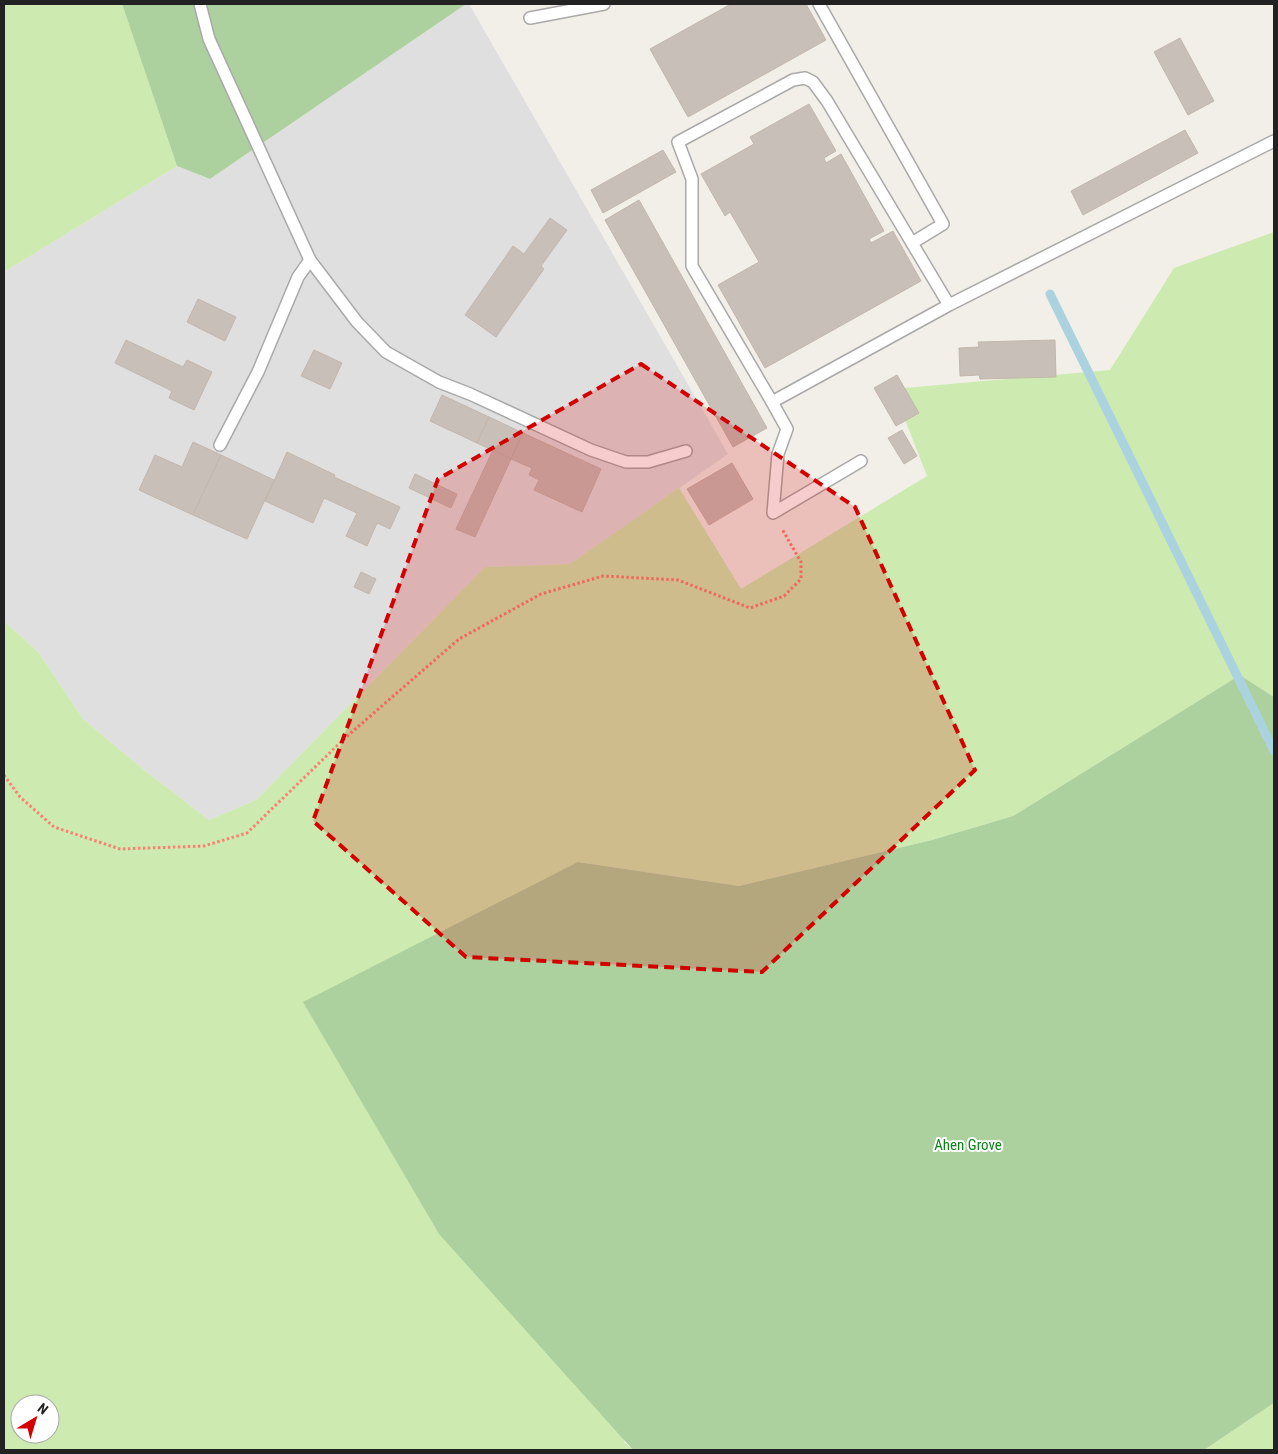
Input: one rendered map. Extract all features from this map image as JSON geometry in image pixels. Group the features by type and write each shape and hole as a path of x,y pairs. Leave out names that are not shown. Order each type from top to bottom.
{"lane":[{"path":"200,4 209,39 310,260 357,322 386,352 439,382 470,394 591,450 626,462 648,462 686,451"},
{"path":"530,18 604,4"},
{"path":"818,4 943,224 912,243"},
{"path":"773,513 778,454 787,429 692,266 692,179 678,142 792,80 805,78 813,82 823,95 949,305"},
{"path":"772,402 949,305 1274,141"},
{"path":"220,445 258,372 298,277 310,260"},
{"path":"773,513 861,461"}],"path":[{"path":"4,775 20,797 54,827 120,849 204,846 248,833 345,738 459,639 541,594 603,576 678,580 750,608 784,596 801,579 800,562 773,513"}],"highlighted area":[{"path":"641,364 855,507 975,770 762,972 466,957 313,821 438,479"}],"shaded area":[{"path":"466,4 469,4 728,454 570,564 485,567 256,800 209,820 144,770 83,719 39,653 4,621 4,272 177,166 210,179"}],"green space":[{"path":"4,4 122,4 177,166 4,272"},
{"path":"122,4 466,4 210,179 177,166"},
{"path":"1274,232 1274,697 1240,675 1013,816 932,840 739,886 578,862 624,1442 633,1450 4,1450 4,621 39,653 83,719 144,770 209,820 256,800 485,567 570,564 679,488 741,589 927,476 893,389 1110,370 1174,268"},
{"name":"Ahen Grove","path":"1240,675 1274,697 1274,1403 1204,1450 633,1450 439,1234 303,1002 578,862 739,886 932,840 1013,816"},
{"path":"1274,1403 1274,1450 1204,1450"}],"building":[{"path":"731,4 806,4 826,40 688,117 650,49"},
{"path":"1180,38 1214,101 1188,115 1154,52"},
{"path":"809,104 836,151 824,158 826,163 841,154 884,231 869,239 871,243 893,231 921,281 765,368 718,285 759,262 730,212 725,216 701,174 754,144 750,137"},
{"path":"1185,130 1198,153 1083,215 1071,191"},
{"path":"663,150 676,172 603,213 591,190"},
{"path":"639,200 767,428 733,447 605,220"},
{"path":"550,218 567,230 541,266 544,269 496,337 465,315 513,246 524,254"},
{"path":"198,299 236,317 225,341 187,322"},
{"path":"126,340 183,367 187,360 212,372 194,410 169,398 172,391 115,363"},
{"path":"1055,340 1056,377 980,379 979,375 960,376 959,348 979,347 978,342"},
{"path":"314,350 342,363 330,389 301,376"},
{"path":"897,375 919,413 896,426 874,388"},
{"path":"442,395 489,417 477,443 430,421"},
{"path":"489,417 523,433 511,459 477,443"},
{"path":"902,430 917,456 904,464 888,438"},
{"path":"523,433 601,469 582,512 534,490 539,480 529,475 532,468 511,459"},
{"path":"193,442 221,455 193,515 139,490 155,455 182,467"},
{"path":"493,450 511,459 475,537 456,529"},
{"path":"287,452 335,475 334,477 400,507 390,529 377,523 367,546 346,536 357,513 324,498 313,523 265,501"},
{"path":"221,455 274,480 247,539 193,515"},
{"path":"732,463 753,499 709,525 687,489"},
{"path":"415,474 457,494 451,508 409,488"},
{"path":"361,572 376,579 369,594 354,587"}],"waterway":[{"path":"1050,294 1274,751"}]}
